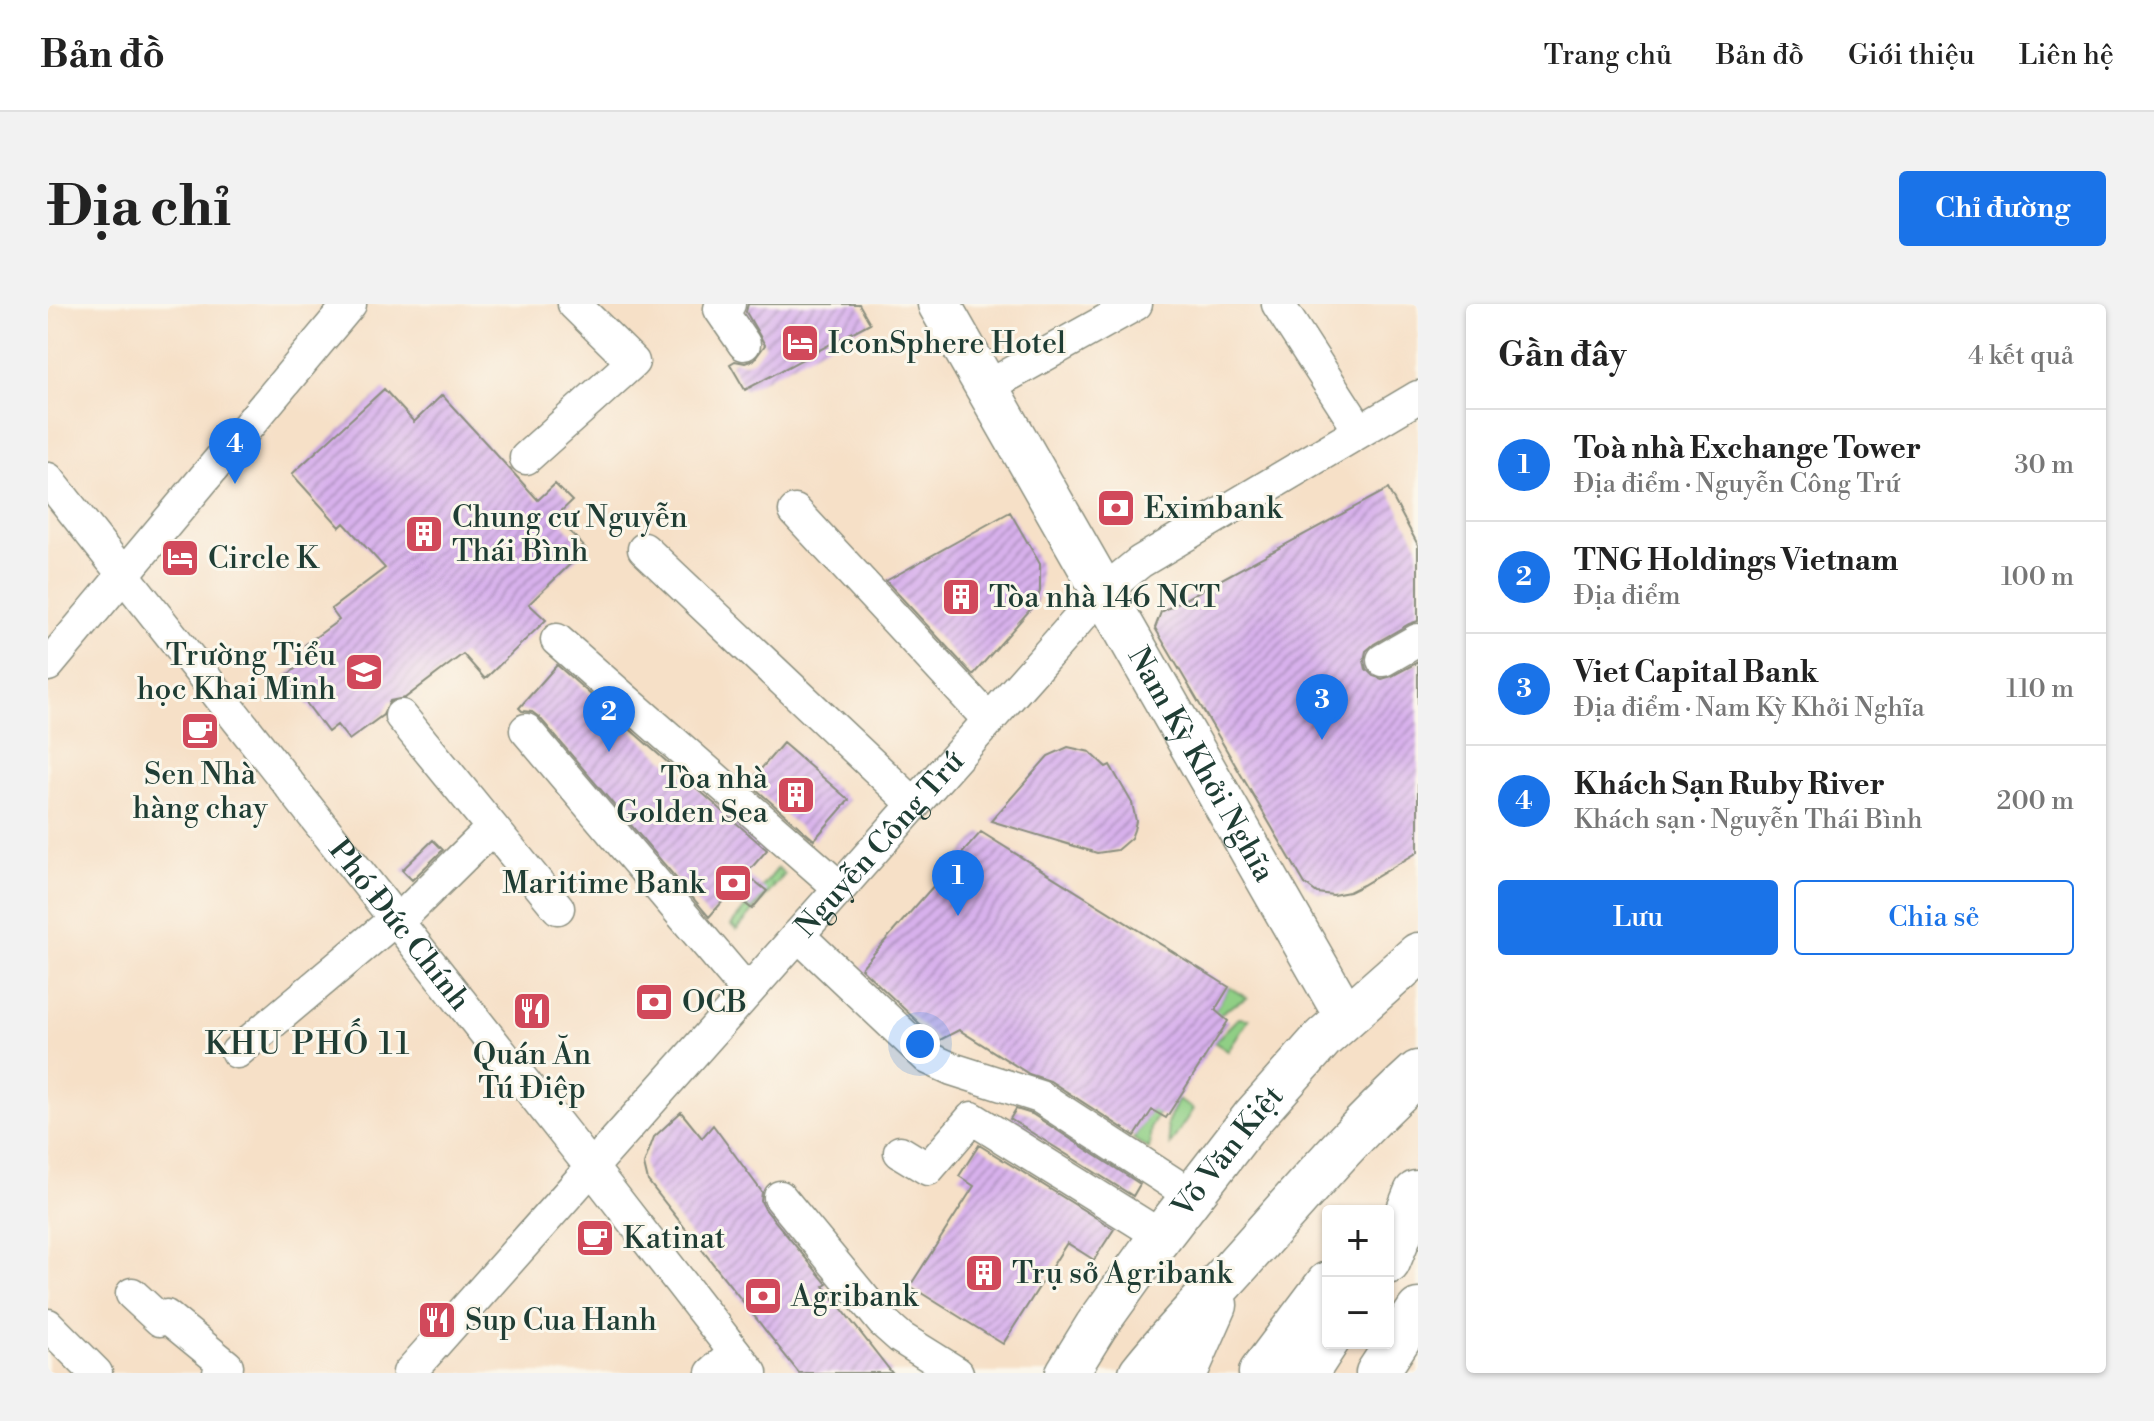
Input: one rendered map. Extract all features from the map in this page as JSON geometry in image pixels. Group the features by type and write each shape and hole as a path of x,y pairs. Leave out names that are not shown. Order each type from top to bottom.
{"highway":[{"path":"1141,1373 1171,1335 1230,1274 1312,1178 1418,1073"},
{"path":"1394,1229 1407,1202"},
{"path":"1394,1243 1407,1202"},
{"path":"1185,1373 1230,1274"},
{"path":"1261,1373 1322,1292"},
{"path":"1306,1373 1322,1348"},
{"path":"1324,1373 1339,1349"}],"main road":[{"name":"Nam Kỳ Khởi Nghĩa","path":"939,304 1346,1017"},
{"name":"Võ Văn Kiệt","path":"1067,1373 1096,1326 1161,1236 1263,1105 1323,1038 1418,954"},
{"path":"1377,1373 1418,1310"}],"street":[{"path":"48,664 350,304"},
{"path":"526,458 633,362 574,304"},
{"path":"729,304 720,309 744,344"},
{"path":"987,387 1136,304"},
{"path":"1278,304 1360,431"},
{"name":"Nguyễn Công Trứ","path":"409,1373 1103,592 1140,562 1418,397"},
{"name":"Phó Đức Chính","path":"48,479 591,1167 733,1366"},
{"path":"795,511 989,720"},
{"path":"644,549 914,804"},
{"path":"557,640 840,888"},
{"path":"1383,660 1418,640"},
{"path":"401,716 558,908"},
{"path":"526,730 747,991"},
{"path":"237,1052 395,922 491,829"},
{"path":"798,935 928,1058 952,1069 1040,1097 1191,1195"},
{"path":"900,1152 928,1169 972,1118 1161,1236"},
{"path":"780,1197 883,1322 901,1338 957,1373"},
{"path":"132,1294 160,1320 166,1316 207,1347 227,1366 219,1373"},
{"path":"48,1325 96,1373"}],"green space":[{"path":"778,868 785,874 737,930 731,925"},
{"path":"1229,987 1247,998 1225,1010 1200,1033"},
{"path":"1238,1018 1249,1019 1228,1051 1214,1042"},
{"path":"1163,1091 1168,1093 1151,1127 1149,1149 1133,1139"},
{"path":"1178,1100 1193,1109 1170,1145 1167,1124"}],"building":[{"name":"IconSphere Hotel","path":"748,304 859,304 870,323 745,390 730,364 754,360 765,345 746,312"},
{"path":"384,389 414,422 442,395 538,500 555,484 572,501 556,516 586,549 529,604 546,620 485,679 463,654 405,698 390,701 383,715 349,740 337,725 328,732 286,676 313,655 305,645 339,620 331,609 385,568 344,523 340,527 292,474"},
{"path":"1388,489 1418,545 1418,621 1374,644 1366,651 1364,661 1366,669 1373,676 1382,679 1418,662 1418,852 1349,892 1333,895 1317,893 1305,884 1155,628 1161,612"},
{"name":"Tòa nhà 146 NCT","path":"1010,512 1040,564 1040,591 1036,603 973,675 886,581"},
{"path":"557,665 767,850 746,874 767,891 752,909 731,892 709,917 540,718 519,708"},
{"name":"Tòa nhà Golden Sea","path":"783,743 849,800 814,840 749,783"},
{"path":"1068,747 1090,752 1106,767 1110,765 1132,803 1136,821 1134,830 1131,838 1117,850 1097,853 991,821 1048,756"},
{"path":"981,832 1229,987 1215,1010 1228,1021 1166,1118 1152,1110 1135,1136 1050,1081 1029,1074 959,1030 938,1041 861,968"},
{"path":"433,840 443,850 412,880 402,870"},
{"path":"1016,1109 1032,1114 1140,1184 1133,1196 1010,1119"},
{"path":"681,1112 702,1138 713,1125 762,1192 761,1201 765,1209 827,1284 824,1286 892,1373 799,1373 648,1181 644,1164 654,1137"},
{"path":"979,1145 1114,1229 1094,1260 1067,1243 1003,1344 910,1286 974,1186 959,1176"}],"place":[{"name":"IconSphere Hotel","path":"800,343"},
{"name":"Khách Sạn Ruby River","path":"235,484"},
{"name":"Eximbank","path":"1116,508"},
{"name":"Chung cư Nguyễn Thái Bình","path":"424,534"},
{"name":"Circle K","path":"180,558"},
{"name":"Tòa nhà 146 NCT","path":"961,597"},
{"name":"Trường Tiểu học Khai Minh","path":"364,672"},
{"name":"Sen Nhà hàng chay","path":"200,731"},
{"name":"Viet Capital Bank","path":"1322,740"},
{"name":"TNG Holdings Vietnam","path":"609,752"},
{"name":"Tòa nhà Golden Sea","path":"796,795"},
{"name":"Maritime Bank","path":"733,883"},
{"name":"Toà nhà Exchange Tower","path":"958,916"},
{"name":"OCB","path":"654,1002"},
{"name":"Quán Ăn Tú Điệp","path":"532,1011"},
{"name":"Katinat","path":"595,1238"},
{"name":"Trụ sở Agribank","path":"984,1273"},
{"name":"Agribank","path":"763,1296"},
{"name":"Sup Cua Hanh","path":"437,1320"}],"district":[{"name":"KHU PHỐ 11","path":"308,1043"}]}
